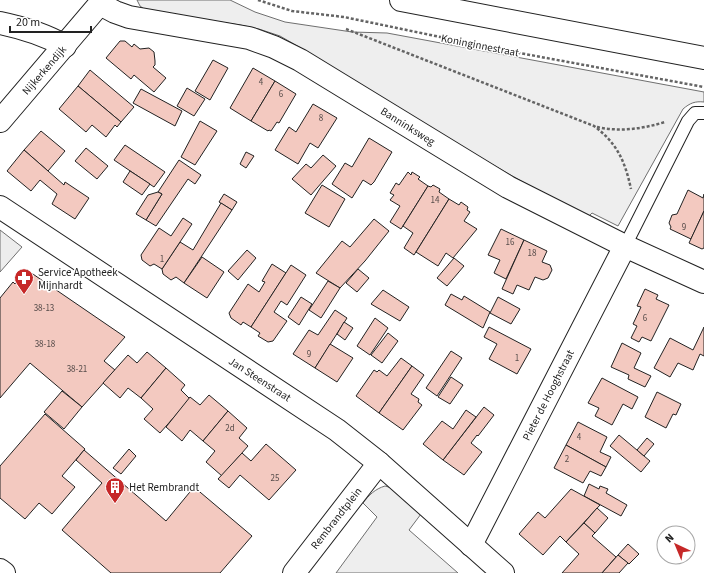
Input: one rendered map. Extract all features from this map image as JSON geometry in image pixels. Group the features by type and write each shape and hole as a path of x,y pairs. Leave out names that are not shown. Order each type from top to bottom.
{"street":[{"path":"401,0 704,58"},
{"name":"Nijkerkendijk","path":"0,121 101,2"},
{"name":"Banninksweg","path":"101,2 129,17 249,38 274,47 300,60 508,187 625,246 704,282"},
{"path":"0,23 32,30 48,36 65,46"},
{"name":"Jan Steenstraat","path":"0,206 337,430 379,463 503,573"},
{"name":"Pieter de Hooghstraat","path":"471,545 625,246"},
{"name":"Rembrandtplein","path":"294,573 379,463"},
{"path":"0,570 4,573"}],"lane":[{"path":"625,246 688,120 700,113"}],"path":[{"name":"Koninginnestraat","path":"258,0 292,11 344,17 502,50 704,87"},
{"path":"346,29 594,126 616,130 633,129 700,113"},
{"path":"594,126 612,142 622,158 631,188 636,223"}],"shaded area":[{"path":"137,0 230,0 255,12 285,22 352,32 387,33 704,92 704,102 693,103 683,109 618,226 592,213 589,216 521,181 280,36 240,25 147,11 140,6"},
{"path":"0,230 22,247 0,272"},
{"path":"385,486 392,488 421,514 409,530 458,573 336,573 377,517 363,503 372,493"}],"building":[{"path":"120,41 125,41 132,47 134,44 140,49 149,48 154,52 155,65 153,67 166,78 154,92 134,75 131,79 106,58"},
{"path":"213,60 228,68 210,100 195,91"},
{"path":"253,68 275,81 251,121 230,108"},
{"path":"90,70 134,107 121,122 78,86"},
{"path":"275,81 296,94 279,123 277,122 271,131 268,131 251,121"},
{"path":"78,86 121,122 117,127 115,125 106,137 92,125 86,132 59,109"},
{"path":"187,88 205,99 194,116 177,106"},
{"path":"141,89 182,111 175,126 133,103"},
{"path":"313,104 337,118 318,148 310,143 298,164 275,150 289,127 296,132"},
{"path":"200,121 217,131 195,165 181,157"},
{"path":"41,131 65,151 48,171 24,150"},
{"path":"369,138 392,152 374,182 371,185 363,180 352,198 332,184 345,163 352,167"},
{"path":"125,145 165,172 154,187 114,160"},
{"path":"86,148 108,166 97,179 75,161"},
{"path":"24,150 64,185 65,182 89,198 75,219 52,204 57,194 40,180 31,191 7,171"},
{"path":"246,152 254,156 246,168 240,164"},
{"path":"323,155 336,166 311,195 292,179 306,164 311,168"},
{"path":"179,160 201,175 195,184 188,179 156,226 146,220 162,194 158,192"},
{"path":"130,171 150,184 142,195 123,182"},
{"path":"408,172 411,175 412,172 420,177 418,179 428,186 401,229 390,222 400,206 390,200 394,195 390,193 396,183 399,185"},
{"path":"322,185 345,199 329,227 305,213"},
{"path":"433,185 440,189 439,192 449,199 414,255 404,248 413,233 403,226 428,186 431,187"},
{"path":"688,190 703,198 704,194 704,211 691,239 670,229 671,227 669,223 672,215 677,214"},
{"path":"158,192 162,194 146,220 136,214 148,195"},
{"path":"224,194 237,202 232,210 219,202"},
{"path":"449,199 459,205 461,202 468,207 467,210 470,212 464,221 477,229 453,258 446,253 438,266 416,252"},
{"path":"221,203 232,210 184,283 176,277 171,280 163,274 162,269 180,242 193,250"},
{"path":"704,211 704,248 702,249 689,243"},
{"path":"183,218 192,224 162,269 154,264 150,266 142,260 141,255 159,228 171,236"},
{"path":"374,219 389,231 365,261 340,288 316,273 342,241 350,247"},
{"path":"501,229 524,240 506,279 494,273 500,260 488,255"},
{"path":"524,240 547,251 542,262 550,265 552,270 548,278 543,280 535,277 529,290 517,285 513,294 502,289"},
{"path":"247,250 256,258 238,280 228,271"},
{"path":"202,257 224,272 207,298 184,283"},
{"path":"454,258 464,266 447,286 437,278"},
{"path":"272,264 286,273 251,327 243,322 241,325 231,318 229,313 248,284 259,292 265,282 262,281"},
{"path":"291,265 306,275 287,305 281,301 274,312 287,321 273,341 268,342 258,336 260,333 251,327"},
{"path":"358,269 369,278 357,292 346,283"},
{"path":"27,270 125,337 104,361 115,370 82,407 30,363 0,398 0,298 13,282 15,284"},
{"path":"328,281 340,288 321,318 309,310"},
{"path":"645,289 658,295 656,299 669,305 651,341 642,337 639,342 631,338 637,326 633,324 641,307 637,306"},
{"path":"383,290 409,307 400,321 371,304"},
{"path":"451,294 462,300 464,296 490,312 483,328 445,305"},
{"path":"301,297 312,304 299,325 288,317"},
{"path":"498,297 520,309 511,324 490,313"},
{"path":"335,310 347,318 315,368 293,354 309,330 318,335"},
{"path":"375,318 388,328 370,355 357,346"},
{"path":"344,322 353,328 345,340 337,334"},
{"path":"489,327 531,349 517,374 489,359 497,344 484,337"},
{"path":"704,327 704,356 700,354 693,370 678,363 670,377 654,368 670,338 693,350"},
{"path":"388,333 398,341 382,363 371,355"},
{"path":"622,343 641,353 634,368 651,376 645,387 628,379 629,375 611,367"},
{"path":"330,344 353,358 337,382 315,368"},
{"path":"451,351 462,358 437,396 426,388"},
{"path":"147,352 166,368 141,398 128,388 120,398 103,383 128,355 137,363"},
{"path":"401,358 412,366 379,413 356,396 374,370 377,372 379,370 387,376"},
{"path":"412,366 424,375 411,394 419,399 418,402 422,405 403,430 379,413"},
{"path":"166,368 185,385 181,390 190,399 160,433 144,419 153,409 141,398"},
{"path":"451,377 463,385 450,404 438,397"},
{"path":"602,378 638,397 632,409 623,404 612,425 595,416 599,408 588,403"},
{"path":"62,391 82,407 64,429 44,412"},
{"path":"657,392 681,404 676,415 673,414 666,428 645,417"},
{"path":"209,395 228,411 203,441 190,430 182,441 166,427 190,397 200,405"},
{"path":"484,407 494,415 471,443 482,452 464,475 443,460"},
{"path":"466,410 476,417 443,460 423,444 442,421 453,429"},
{"path":"228,411 247,428 239,438 248,446 222,476 206,462 215,451 203,441"},
{"path":"45,414 85,449 62,476 75,487 52,514 39,503 25,519 0,498 0,466"},
{"path":"578,422 607,437 600,452 611,457 606,467 566,445"},
{"path":"619,435 650,461 641,472 610,446"},
{"path":"647,438 654,444 644,456 637,450"},
{"path":"266,444 296,470 269,500 240,475 229,488 218,479 242,453 251,461"},
{"path":"566,445 606,467 601,476 590,471 583,483 554,468"},
{"path":"129,449 136,456 121,474 113,468"},
{"name":"Het Rembrandt","path":"84,450 166,521 194,487 252,536 220,573 111,573 62,530 102,483 76,460"},
{"path":"589,484 599,489 600,486 608,489 606,493 627,505 621,516 584,496"},
{"path":"571,489 600,505 566,542 560,536 543,555 519,534 538,512 545,518"},
{"path":"597,508 608,518 595,533 584,523"},
{"path":"584,523 595,533 592,536 616,557 602,573 562,573 579,554 566,542"},
{"path":"628,544 639,554 629,564 618,555"},
{"path":"618,555 628,563 619,573 602,573"}],"place":[{"name":"Service Apotheek Mijnhardt","path":"24,295"},
{"name":"Het Rembrandt","path":"115,504"}]}
